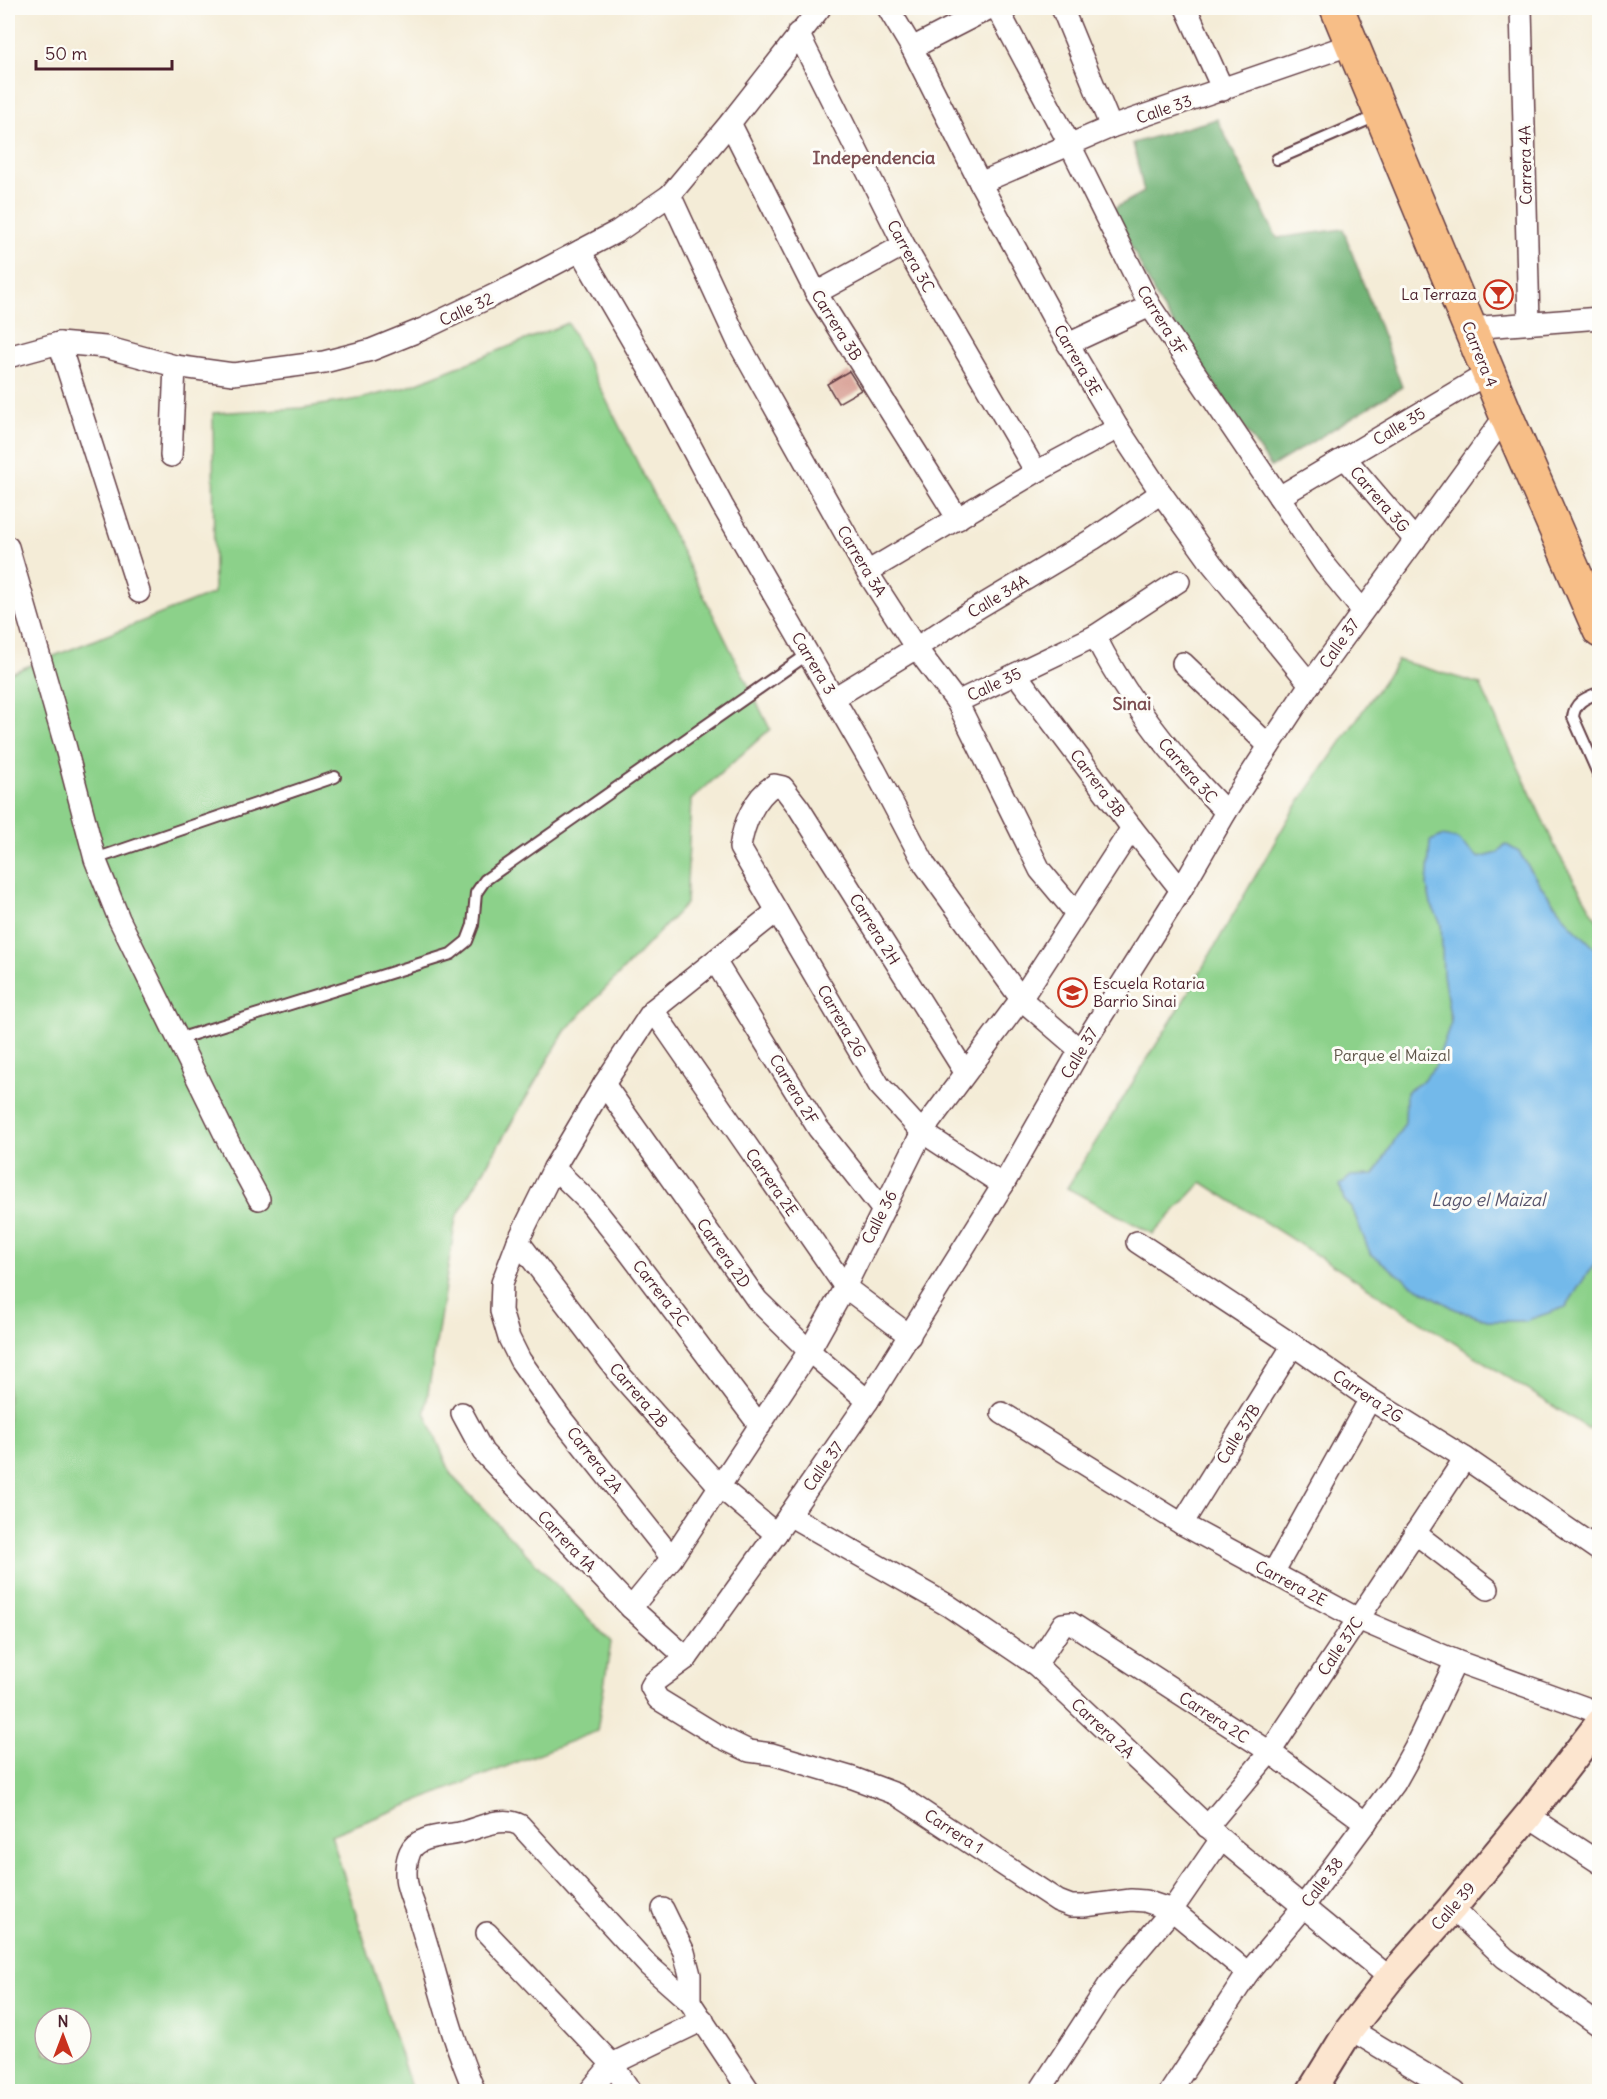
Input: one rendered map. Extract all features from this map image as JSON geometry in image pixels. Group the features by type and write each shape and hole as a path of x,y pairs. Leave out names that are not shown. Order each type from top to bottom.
{"main road":[{"name":"Carrera 4","path":"1337,8 1506,416 1599,632"}],"street":[{"name":"Calle 32","path":"8,357 59,343 105,347 175,366 233,374 324,362 371,350 423,329 515,285 618,231 670,195 820,8"},
{"name":"Carrera 3E","path":"888,8 912,48 980,183 1068,344 1118,428 1161,493 1232,589 1310,684"},
{"path":"912,48 990,8"},
{"name":"Carrera 3F","path":"997,8 1070,145 1150,306 1325,565 1362,610"},
{"path":"1062,8 1111,127"},
{"path":"1186,8 1222,90"},
{"name":"Carrera 4A","path":"1521,8 1529,324"},
{"name":"Carrera 3C","path":"798,33 904,245 1036,472"},
{"name":"Calle 33","path":"980,183 1111,127 1352,44"},
{"name":"Carrera 3B","path":"730,123 816,292 958,519"},
{"name":"Carrera 3A","path":"670,195 738,342 867,572 916,648 957,702 1040,870 1076,913"},
{"path":"816,292 904,245"},
{"name":"Carrera 3","path":"580,251 657,383 722,505 834,698 925,865 1021,999 1080,1050"},
{"path":"1068,344 1150,306"},
{"path":"1470,328 1599,318"},
{"path":"59,343 140,592"},
{"path":"171,456 175,366"},
{"name":"Calle 35","path":"1279,497 1488,373"},
{"name":"Calle 37","path":"651,1687 654,1682 687,1658 868,1401 1003,1185 1080,1050 1181,890 1226,812 1310,684 1362,610 1506,416"},
{"path":"867,572 1036,472 1118,428"},
{"name":"Carrera 3G","path":"1345,458 1415,540"},
{"name":"Calle 34A","path":"834,698 975,609 1093,539 1161,493"},
{"path":"8,547 64,741 95,859 119,919 259,1199"},
{"name":"Calle 35","path":"957,702 1095,636 1179,581"},
{"name":"Carrera 3C","path":"1095,636 1143,716 1189,774 1226,812"},
{"path":"1183,663 1269,746"},
{"name":"Carrera 3B","path":"1016,674 1181,890"},
{"name":"Carrera 2G","path":"783,787 774,785 768,789 748,816 742,832 740,848 879,1085 922,1132 1003,1185"},
{"name":"Carrera 2H","path":"783,787 799,808 965,1072"},
{"name":"Calle 36","path":"631,1608 672,1558 809,1351 922,1132 1021,999 1132,828"},
{"name":"Carrera 2A","path":"672,1558 560,1417 520,1360 509,1338 501,1311 502,1283 518,1241 554,1168 604,1084 653,1010 777,911"},
{"name":"Carrera 2F","path":"715,961 818,1128 882,1210"},
{"name":"Carrera 2E","path":"653,1010 844,1287 910,1336"},
{"name":"Carrera 2D","path":"604,1084 757,1300 809,1351 868,1401"},
{"name":"Carrera 2C","path":"554,1168 590,1203 622,1243 760,1426"},
{"name":"Carrera 2B","path":"518,1241 621,1376 719,1486 776,1534"},
{"name":"Carrera 2G","path":"1137,1242 1370,1399 1465,1458 1599,1551"},
{"name":"Calle 37B","path":"1182,1524 1293,1345"},
{"path":"1273,1573 1370,1399"},
{"name":"Carrera 1A","path":"462,1413 483,1452 631,1608 687,1658"},
{"name":"Carrera 2E","path":"1002,1413 1182,1524 1358,1619 1456,1661 1599,1713"},
{"name":"Calle 37C","path":"1039,2091 1108,1986 1173,1910 1214,1833 1465,1458"},
{"name":"Carrera 2A","path":"789,1515 949,1606 1036,1665 1214,1833 1389,1978"},
{"path":"1415,1533 1488,1589"},
{"name":"Carrera 2C","path":"1036,1665 1063,1624 1071,1623 1270,1752 1366,1823"},
{"name":"Calle 38","path":"1170,2091 1248,1973 1303,1907 1395,1783 1456,1661"},
{"name":"Carrera 1","path":"651,1687 658,1699 720,1737 749,1751 772,1755 853,1778 896,1794 1058,1901 1071,1906 1131,1900 1145,1901 1173,1910 1248,1973"},
{"name":"Calle 39","path":"1311,2091 1350,2029 1389,1978 1452,1908 1528,1816 1599,1723"},
{"path":"1528,1816 1599,1863"},
{"path":"475,2091 437,1982 406,1882 406,1863 410,1851 424,1840 512,1820 520,1825 648,1965 690,2002 750,2091"},
{"path":"1452,1908 1505,1958 1599,2026"},
{"path":"663,1909 684,1952 690,1975 690,2002"},
{"path":"487,1933 612,2064 631,2091"},
{"path":"589,2091 612,2064 703,2020"},
{"path":"1350,2029 1455,2091"}],"lane":[{"path":"1277,159 1381,114"},
{"path":"178,1039 451,954 467,941 472,925 476,893 485,880 808,654"},
{"path":"1599,692 1581,701 1574,708 1573,717 1599,778"},
{"path":"95,859 334,777"}],"green space":[{"path":"1217,119 1277,238 1343,229 1402,387 1271,467 1158,301 1113,209 1144,192 1133,143"},
{"path":"568,323 770,729 691,800 686,904 565,1031 456,1218 425,1412 452,1476 611,1642 597,1731 331,1835 412,2091 8,2092 8,674 214,593 213,413 301,408 359,399 407,387"},
{"name":"Parque el Maizal","path":"1398,660 1480,684 1558,853 1599,923 1600,1409 1589,1429 1202,1182 1153,1234 1067,1188 1181,1005 1291,814"}],"water":[{"name":"Lago el Maizal","path":"1442,836 1457,839 1479,858 1498,853 1505,844 1519,852 1570,924 1599,952 1599,1259 1566,1307 1525,1321 1490,1321 1455,1309 1411,1284 1370,1253 1352,1208 1344,1200 1340,1185 1351,1176 1374,1175 1405,1123 1406,1092 1420,1083 1435,1067 1451,1022 1443,975 1441,924 1431,904 1427,886 1430,841"}],"building":[{"path":"849,371 861,390 838,403 827,384"}],"place":[{"name":"La Terraza","path":"1498,294"},
{"name":"Escuela Rotaria Barrio Sinai","path":"1072,992"}],"district":[{"name":"Independencia","path":"874,157"},
{"name":"Sinai","path":"1132,703"}]}
